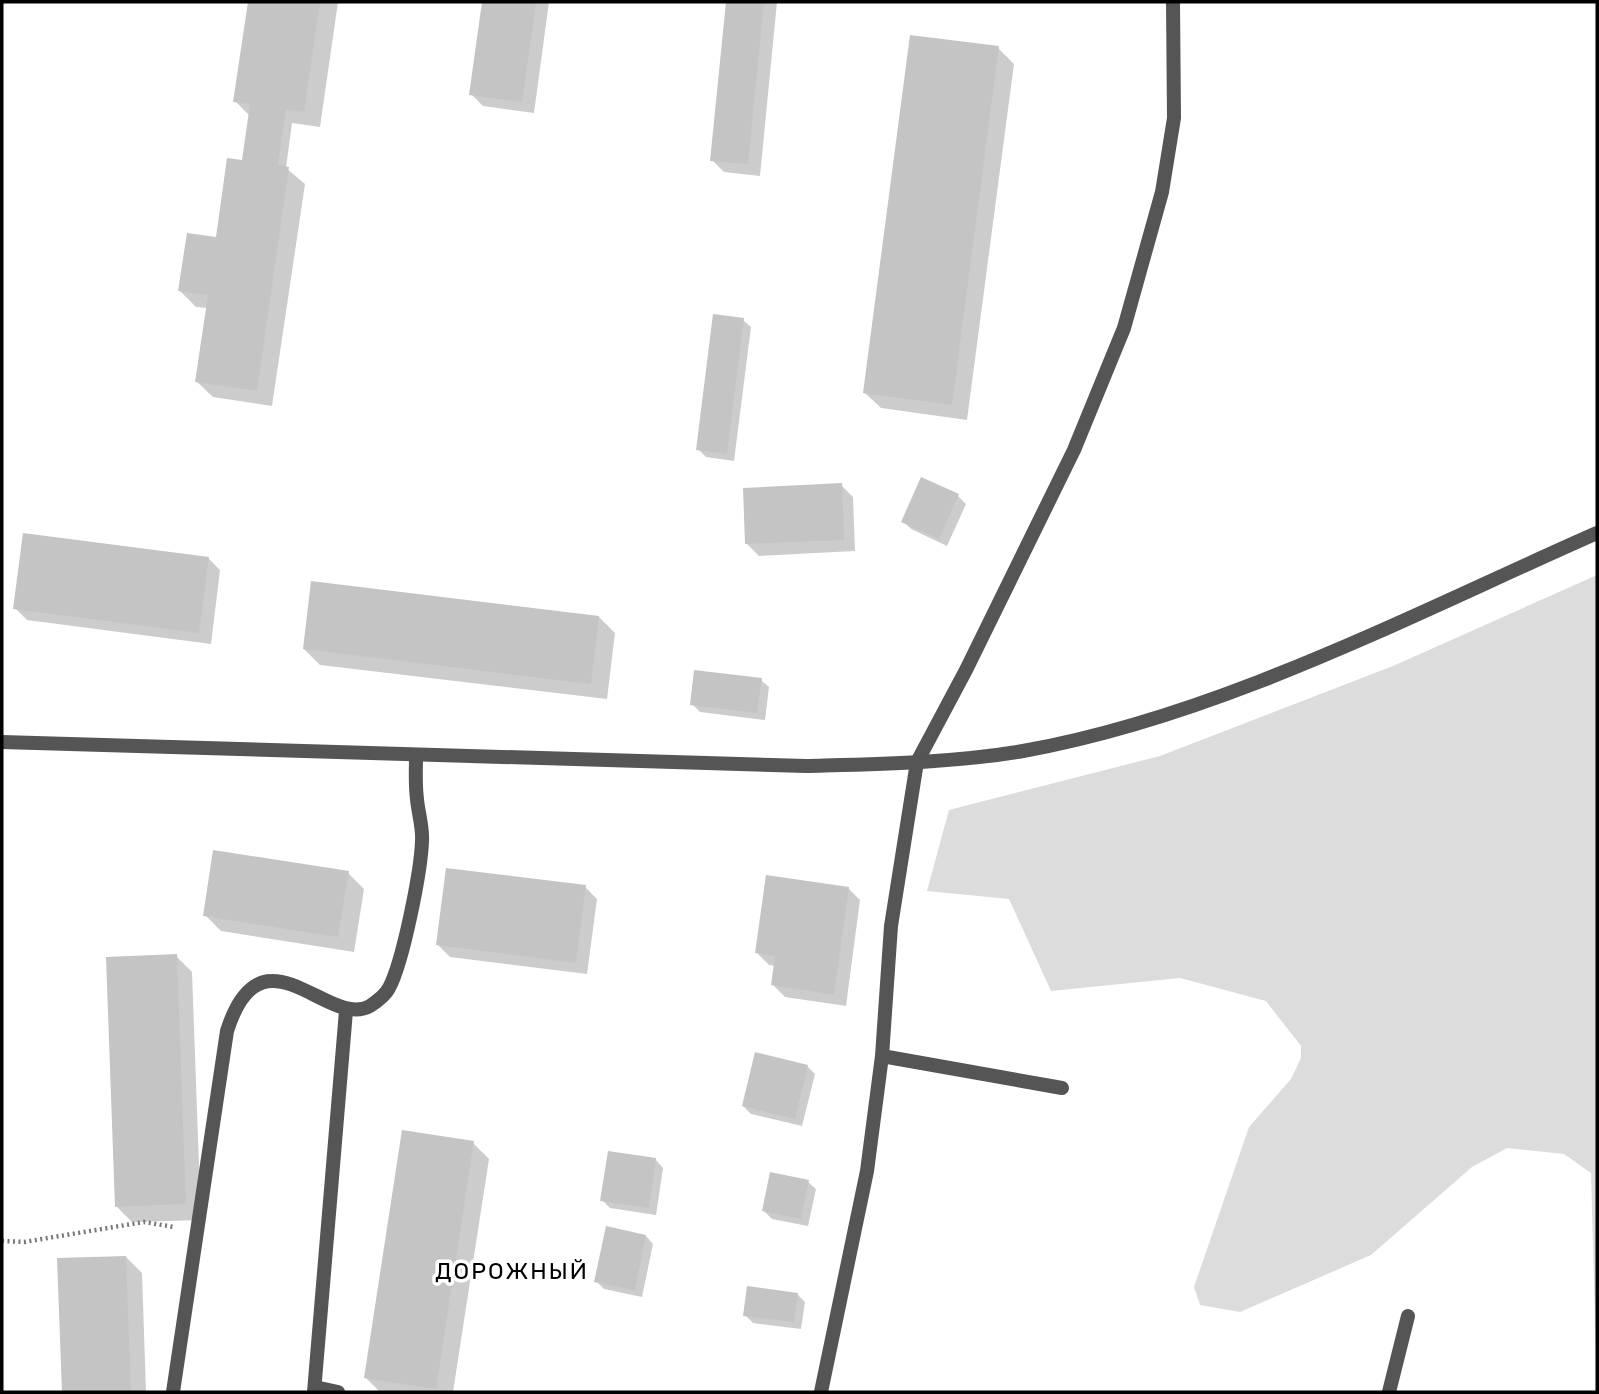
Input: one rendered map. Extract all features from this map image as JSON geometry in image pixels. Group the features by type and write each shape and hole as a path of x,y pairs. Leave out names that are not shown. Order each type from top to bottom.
{"street":[{"path":"821,1392 867,1171 882,1056 891,926 917,762 966,670 1074,450 1124,328 1162,192 1174,118 1173,2"},
{"path":"2,742 807,766 917,762 1023,751 1125,727 1270,677 1597,533"},
{"path":"173,1392 228,1031 234,1009 248,991 267,982 291,982 346,1011 369,1007 388,990 400,959 422,841 416,794 416,756"},
{"path":"338,1392 315,1390 346,1011"},
{"path":"882,1056 1062,1088"},
{"path":"1389,1392 1408,1316"}],"path":[{"path":"2,1241 24,1242 144,1222 199,1231"}],"shaded area":[{"path":"1597,575 1597,1392 1591,1173 1564,1154 1507,1148 1472,1167 1371,1255 1240,1312 1200,1305 1194,1287 1249,1127 1291,1079 1301,1058 1301,1046 1266,1001 1180,978 1051,991 1009,899 927,891 949,810 1160,756 1393,666"}],"building":[{"path":"248,2 320,2 304,112 286,110 278,165 289,167 257,391 195,382 208,295 178,291 187,233 216,237 227,158 242,160 250,104 233,102"},
{"path":"482,2 536,2 522,102 469,95"},
{"path":"726,2 764,2 748,164 710,161"},
{"path":"910,35 999,46 952,405 863,393"},
{"path":"713,314 744,318 727,454 696,450"},
{"path":"921,477 959,494 939,539 901,522"},
{"path":"842,483 844,540 745,544 743,488"},
{"path":"23,533 209,557 199,633 13,609"},
{"path":"311,581 599,616 591,684 303,649"},
{"path":"694,670 762,678 757,713 690,705"},
{"path":"213,850 349,871 338,937 203,916"},
{"path":"446,868 586,885 576,963 436,945"},
{"path":"766,875 849,887 834,995 771,985 775,956 755,953"},
{"path":"177,954 186,1204 115,1207 106,957"},
{"path":"755,1052 808,1065 795,1119 742,1106"},
{"path":"402,1130 474,1141 436,1389 364,1378"},
{"path":"608,1151 656,1158 649,1208 600,1201"},
{"path":"770,1172 809,1180 801,1219 762,1211"},
{"path":"606,1226 646,1235 635,1290 594,1282"},
{"path":"126,1256 131,1392 62,1392 57,1258"},
{"path":"747,1286 798,1293 794,1322 743,1316"}],"district":[{"name":"ДОРОЖНЫЙ","path":"512,1271"}]}
